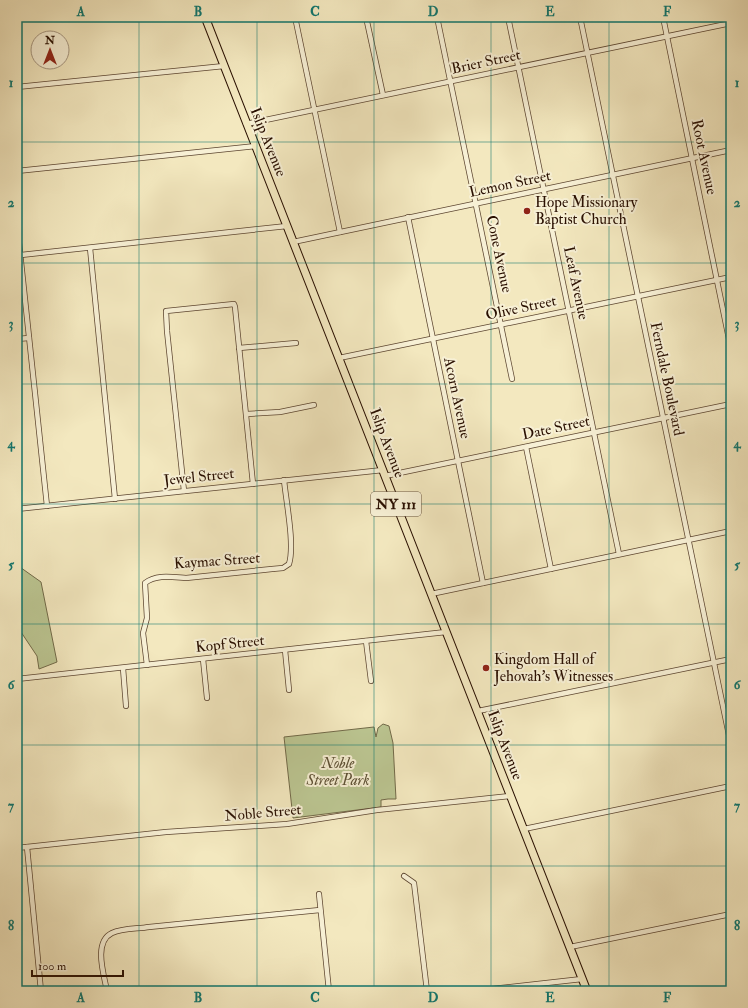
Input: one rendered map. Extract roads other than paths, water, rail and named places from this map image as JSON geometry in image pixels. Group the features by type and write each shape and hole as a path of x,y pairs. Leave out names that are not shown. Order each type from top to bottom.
{"main road":[{"name":"Islip Avenue","path":"205,17 587,991"}],"street":[{"path":"295,17 340,232"},
{"path":"366,17 383,95"},
{"name":"Cone Avenue","path":"437,17 512,379"},
{"name":"Leaf Avenue","path":"508,17 619,554"},
{"name":"Ferndale Boulevard","path":"580,17 731,745"},
{"name":"Root Avenue","path":"662,17 731,349"},
{"name":"Brier Street","path":"246,124 731,23"},
{"path":"17,88 224,66"},
{"path":"17,171 256,146"},
{"name":"Lemon Street","path":"293,242 731,150"},
{"name":"Acorn Avenue","path":"408,217 483,583"},
{"path":"17,224 47,506"},
{"path":"20,256 287,226"},
{"path":"90,248 115,499"},
{"name":"Olive Street","path":"339,358 731,277"},
{"path":"184,491 166,311 234,304 253,484"},
{"path":"17,339 29,338"},
{"path":"239,348 296,342"},
{"name":"Date Street","path":"384,473 526,447 731,404"},
{"path":"246,414 280,412 314,405"},
{"path":"526,447 551,569"},
{"name":"Jewel Street","path":"17,509 284,480 384,473"},
{"name":"Kaymac Street","path":"147,665 144,633 147,618 145,583 151,578 191,577 283,568 289,564 292,556 284,480"},
{"path":"431,594 731,531"},
{"name":"Kopf Street","path":"17,679 446,632"},
{"path":"366,641 371,681"},
{"path":"285,650 289,690"},
{"path":"203,659 207,698"},
{"path":"478,711 731,659"},
{"path":"122,668 126,706"},
{"path":"524,829 731,786"},
{"name":"Noble Street","path":"17,848 166,832 287,824 377,810 510,796"},
{"path":"27,847 41,991"},
{"path":"404,876 414,883 427,991"},
{"path":"319,894 329,991"},
{"path":"107,991 101,961 101,948 105,938 112,933 149,927 320,910"},
{"path":"570,948 731,914"},
{"path":"473,991 582,979"}],"place":[{"name":"Hope Missionary Baptist Church","path":"527,211"},
{"name":"Kingdom Hall of Jehovah’s Witnesses","path":"486,668"}],"park label":[{"name":"Noble Street Park","path":"338,772"}]}
